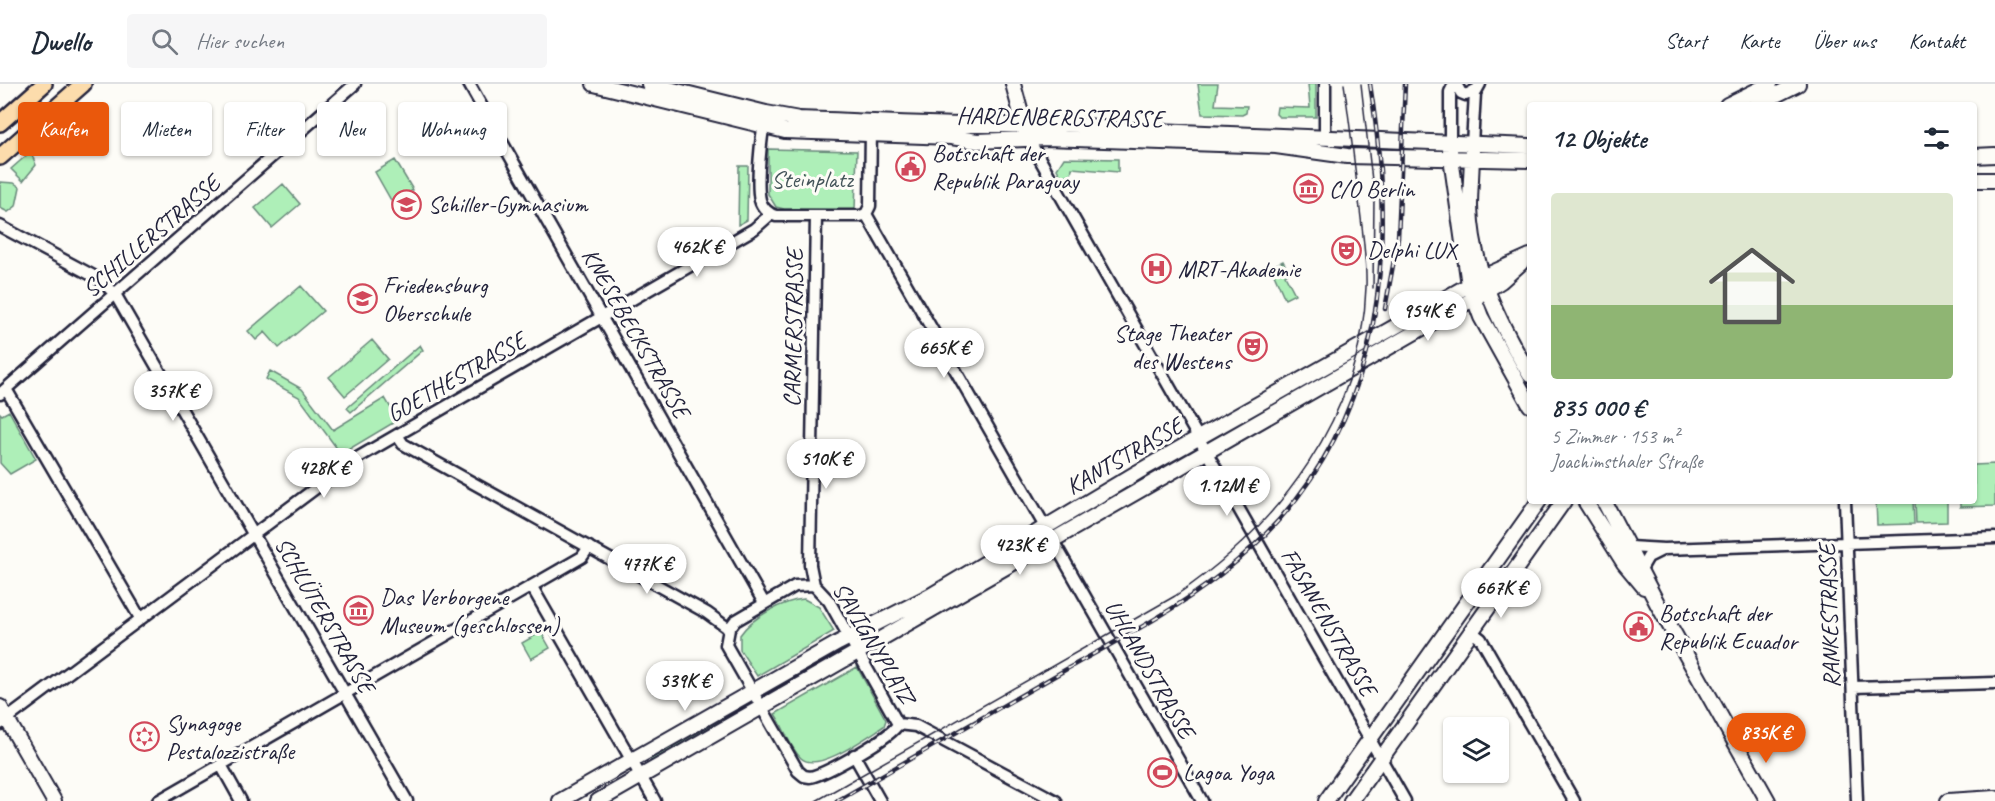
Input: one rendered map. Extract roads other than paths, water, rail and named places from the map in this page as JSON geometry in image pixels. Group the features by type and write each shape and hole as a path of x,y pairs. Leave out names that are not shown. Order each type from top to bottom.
{"main road":[{"path":"0,123 44,84"},
{"path":"0,157 83,84"},
{"name":"HARDENBERGSTRASSE","path":"594,84 765,120"},
{"name":"HARDENBERGSTRASSE","path":"649,84 765,120 792,132 871,128 1082,124 1108,129 1527,146"},
{"name":"FASANENSTRASSE","path":"1013,84 1029,140"},
{"path":"1733,102 1770,84"},
{"path":"1762,102 1798,84"},
{"name":"HARDENBERGSTRASSE","path":"871,128 977,141 1029,140 1276,146 1347,156 1527,160"},
{"path":"1450,143 1450,159 1471,292 1527,399"},
{"path":"1472,144 1471,217 1485,284 1497,316 1527,370"},
{"path":"1977,156 1995,155"},
{"path":"1977,180 1995,180"},
{"name":"KANTSTRASSE","path":"598,801 1205,453 1527,258"},
{"name":"KANTSTRASSE","path":"560,801 849,637 930,596 1198,439 1471,292"},
{"path":"1326,801 1537,504"},
{"path":"1351,801 1562,504"},
{"path":"1587,504 1624,563 1657,603"},
{"path":"1606,504 1657,603 1768,801"},
{"path":"2,717 54,801"},
{"path":"1948,801 1995,798"}],"street":[{"name":"SCHILLERSTRASSE","path":"3,391 355,84"},
{"name":"KNESEBECKSTRASSE","path":"469,84 764,603"},
{"path":"1325,84 1325,136"},
{"path":"1450,143 1450,92 1455,84 1461,93 1466,95 1478,87"},
{"path":"1472,144 1478,87"},
{"path":"765,120 760,200 771,214 816,216 866,214 870,206 871,128"},
{"name":"FASANENSTRASSE","path":"1029,140 1405,801"},
{"name":"GOETHESTRASSE","path":"2,717 352,461 754,229 771,214"},
{"name":"UHLANDSTRASSE","path":"866,214 1202,801"},
{"name":"CARMERSTRASSE","path":"814,585 810,565 816,216"},
{"path":"0,226 101,280 115,294"},
{"name":"SCHLÜTERSTRASSE","path":"115,294 407,801"},
{"path":"3,391 140,618"},
{"path":"397,435 403,444 707,613 729,629"},
{"name":"RANKESTRASSE","path":"1845,504 1857,801"},
{"path":"1629,547 1664,549 1995,538"},
{"path":"158,801 532,587 582,557 589,547"},
{"path":"1641,569 1648,557 1664,549"},
{"name":"SAVIGNYPLATZ","path":"814,585 829,602 898,724 893,731 817,776 804,776 761,708 726,645 729,629 735,621 795,586 814,585"},
{"path":"532,587 655,801"},
{"path":"1472,632 1481,639 1574,801"},
{"path":"1853,687 1995,683"},
{"path":"898,724 916,726 1056,801"},
{"path":"854,755 880,801"},
{"path":"221,765 241,801"}],"tram line":[{"path":"816,801 1175,596 1213,568 1248,536 1280,501 1308,464 1331,423 1349,380 1361,334 1366,287 1364,244 1344,84"},
{"path":"1361,84 1374,198 1373,288"}],"railway":[{"path":"837,801 1145,625 1203,588 1275,525 1316,471 1346,413 1367,352 1378,288 1382,222 1379,154 1370,84"},
{"path":"1385,309 1398,238 1405,84"}],"place":[{"name":"Botschaft der Republik Paraguay","path":"911,167"},
{"name":"C/O Berlin","path":"1308,189"},
{"name":"Schiller-Gymnasium","path":"407,204"},
{"name":"Delphi LUX","path":"1346,250"},
{"name":"MRT-Akademie","path":"1157,269"},
{"name":"Friedensburg Oberschule","path":"362,299"},
{"name":"Stage Theater des Westens","path":"1252,347"},
{"name":"Das Verborgene Museum (geschlossen)","path":"359,611"},
{"name":"Botschaft der Republik Ecuador","path":"1638,627"},
{"name":"Synagoge Pestalozzistraße","path":"145,737"},
{"name":"Lagoa Yoga","path":"1162,772"}],"park label":[{"name":"Steinplatz","path":"812,179"}]}
